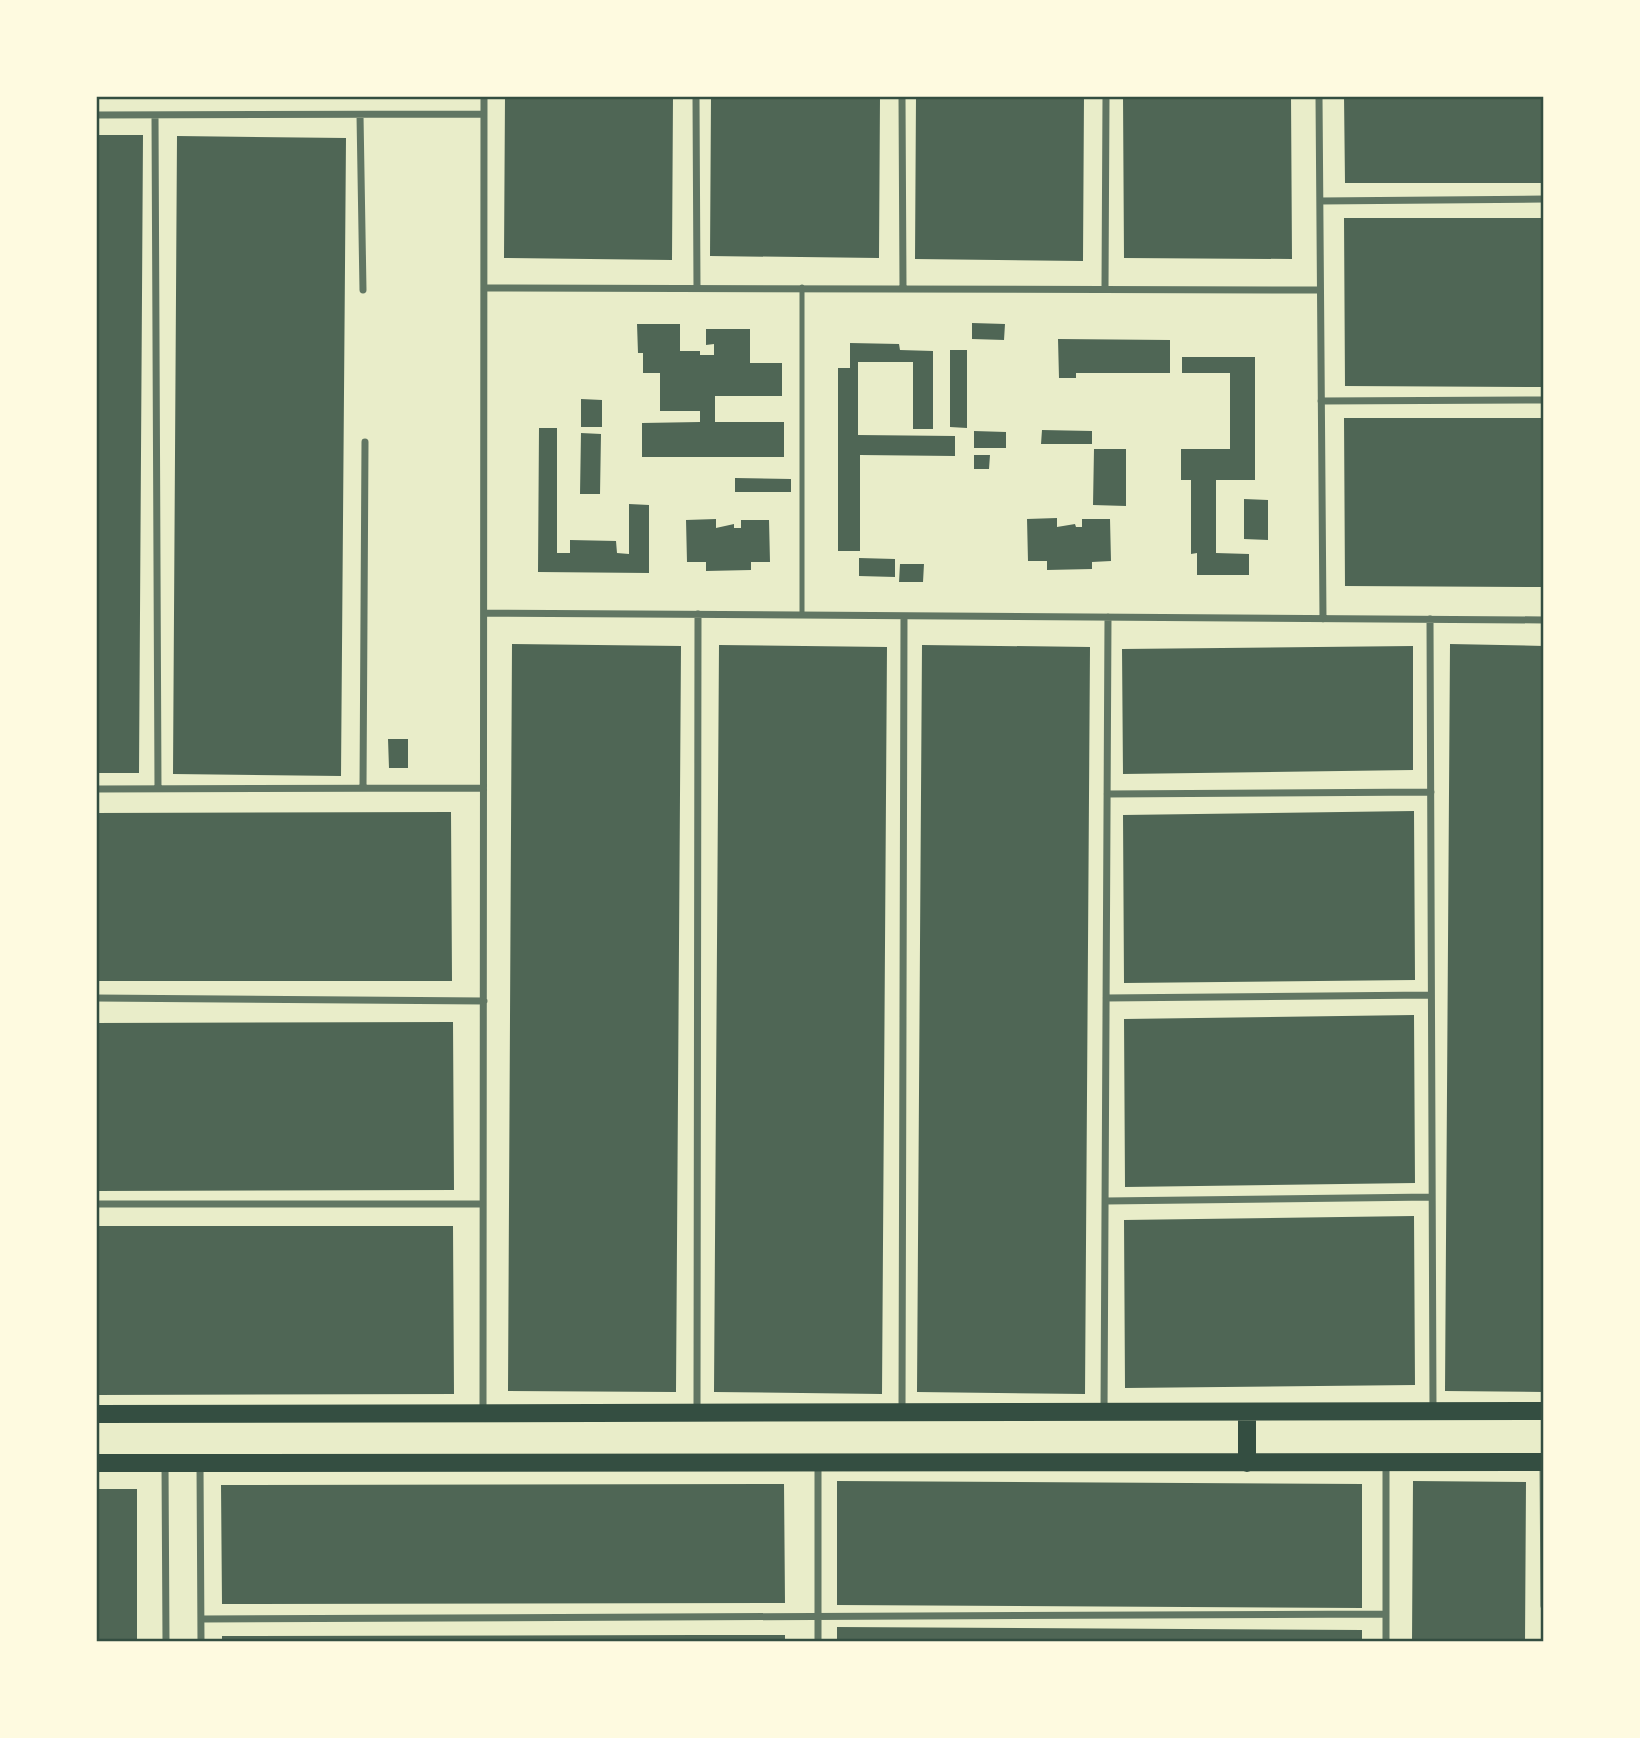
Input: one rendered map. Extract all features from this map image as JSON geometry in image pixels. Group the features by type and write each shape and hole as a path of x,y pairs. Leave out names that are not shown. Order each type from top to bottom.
{"main road":[{"path":"96,1414 1544,1410"},
{"path":"1247,1412 1247,1462"},
{"path":"96,1463 1544,1462"}],"street":[{"path":"483,1413 484,96"},
{"path":"696,96 697,288"},
{"path":"902,96 902,287"},
{"path":"1105,96 1105,287"},
{"path":"1319,96 1323,619"},
{"path":"96,115 484,114"},
{"path":"155,115 158,789"},
{"path":"360,115 363,290"},
{"path":"1320,201 1544,199"},
{"path":"484,288 1105,287 1321,290"},
{"path":"1321,401 1544,400"},
{"path":"363,788 365,442"},
{"path":"484,613 1544,620"},
{"path":"697,1413 698,614"},
{"path":"902,1412 904,616"},
{"path":"1104,1413 1108,617"},
{"path":"1430,620 1433,1410"},
{"path":"96,789 484,788"},
{"path":"1107,794 1431,792"},
{"path":"1106,998 1432,995"},
{"path":"96,998 484,1001"},
{"path":"1106,1201 1432,1197"},
{"path":"96,1204 483,1204"},
{"path":"1386,1461 1386,1642"},
{"path":"165,1462 166,1642"},
{"path":"818,1462 818,1642"},
{"path":"1544,1462 1544,1606"},
{"path":"201,1463 201,1642"},
{"path":"201,1619 1386,1614"}],"lane":[{"path":"802,287 802,615"}],"building":[{"path":"505,96 673,96 672,260 504,258"},
{"path":"711,96 880,96 879,258 710,256"},
{"path":"916,96 1084,96 1083,261 915,259"},
{"path":"1123,96 1291,96 1292,259 1124,258"},
{"path":"1344,96 1544,96 1544,183 1345,183"},
{"path":"96,135 143,135 139,773 96,773"},
{"path":"177,136 346,138 341,776 173,774"},
{"path":"1344,218 1544,218 1544,387 1345,386"},
{"path":"972,323 1005,324 1004,340 972,339"},
{"path":"637,324 680,324 680,351 700,351 700,355 714,355 714,344 706,345 706,329 750,329 750,363 782,363 782,396 715,396 715,422 784,422 784,457 642,457 642,423 700,422 700,411 660,411 660,373 643,373 643,353 638,353"},
{"path":"1058,339 1170,340 1170,373 1076,373 1076,378 1059,378"},
{"path":"850,343 899,344 900,350 933,351 933,429 913,429 913,362 858,362 858,435 955,436 955,456 860,455 860,551 838,551 838,368 850,368"},
{"path":"950,350 967,350 967,428 950,427"},
{"path":"1182,357 1255,357 1255,480 1216,480 1216,553 1249,554 1249,575 1197,575 1197,553 1191,554 1191,480 1181,480 1181,449 1230,449 1230,373 1182,373"},
{"path":"581,399 602,400 602,427 581,427"},
{"path":"1344,418 1544,418 1544,587 1345,586"},
{"path":"539,428 557,428 557,553 570,553 570,540 616,541 617,553 629,554 629,504 649,505 649,573 538,572"},
{"path":"1042,430 1092,431 1092,444 1041,444"},
{"path":"974,431 1006,432 1006,448 974,448"},
{"path":"581,433 601,434 600,494 580,494"},
{"path":"1094,449 1126,449 1126,506 1093,505"},
{"path":"974,455 990,455 989,469 974,469"},
{"path":"735,478 791,479 791,492 735,492"},
{"path":"1244,499 1268,500 1268,540 1244,539"},
{"path":"1057,518 1057,527 1075,524 1076,527 1082,527 1082,519 1110,519 1111,561 1092,562 1092,569 1047,570 1047,561 1028,561 1027,519"},
{"path":"716,519 716,528 734,524 734,528 741,528 741,520 769,520 770,562 751,562 751,570 706,571 706,562 687,562 686,520"},
{"path":"859,558 895,559 895,577 859,576"},
{"path":"900,564 924,564 923,582 899,582"},
{"path":"512,644 681,646 676,1392 508,1391"},
{"path":"1450,644 1544,646 1544,1392 1445,1391"},
{"path":"719,645 887,647 882,1394 714,1392"},
{"path":"922,645 1090,647 1085,1394 917,1392"},
{"path":"1413,646 1413,770 1123,774 1122,649"},
{"path":"388,739 408,739 408,768 389,768"},
{"path":"1414,811 1415,980 1124,983 1123,815"},
{"path":"451,812 452,981 96,981 96,813"},
{"path":"1414,1015 1415,1183 1125,1187 1124,1019"},
{"path":"453,1022 454,1190 96,1191 96,1023"},
{"path":"1414,1216 1415,1385 1125,1388 1124,1220"},
{"path":"96,1226 453,1226 454,1394 96,1395"},
{"path":"837,1481 1362,1484 1362,1608 837,1605"},
{"path":"1413,1481 1526,1482 1525,1642 1412,1642"},
{"path":"784,1484 785,1603 222,1604 221,1485"},
{"path":"96,1489 137,1489 137,1642 96,1642"},
{"path":"837,1627 1362,1630 1362,1642 837,1642"},
{"path":"785,1635 785,1642 222,1642 222,1636"}]}
